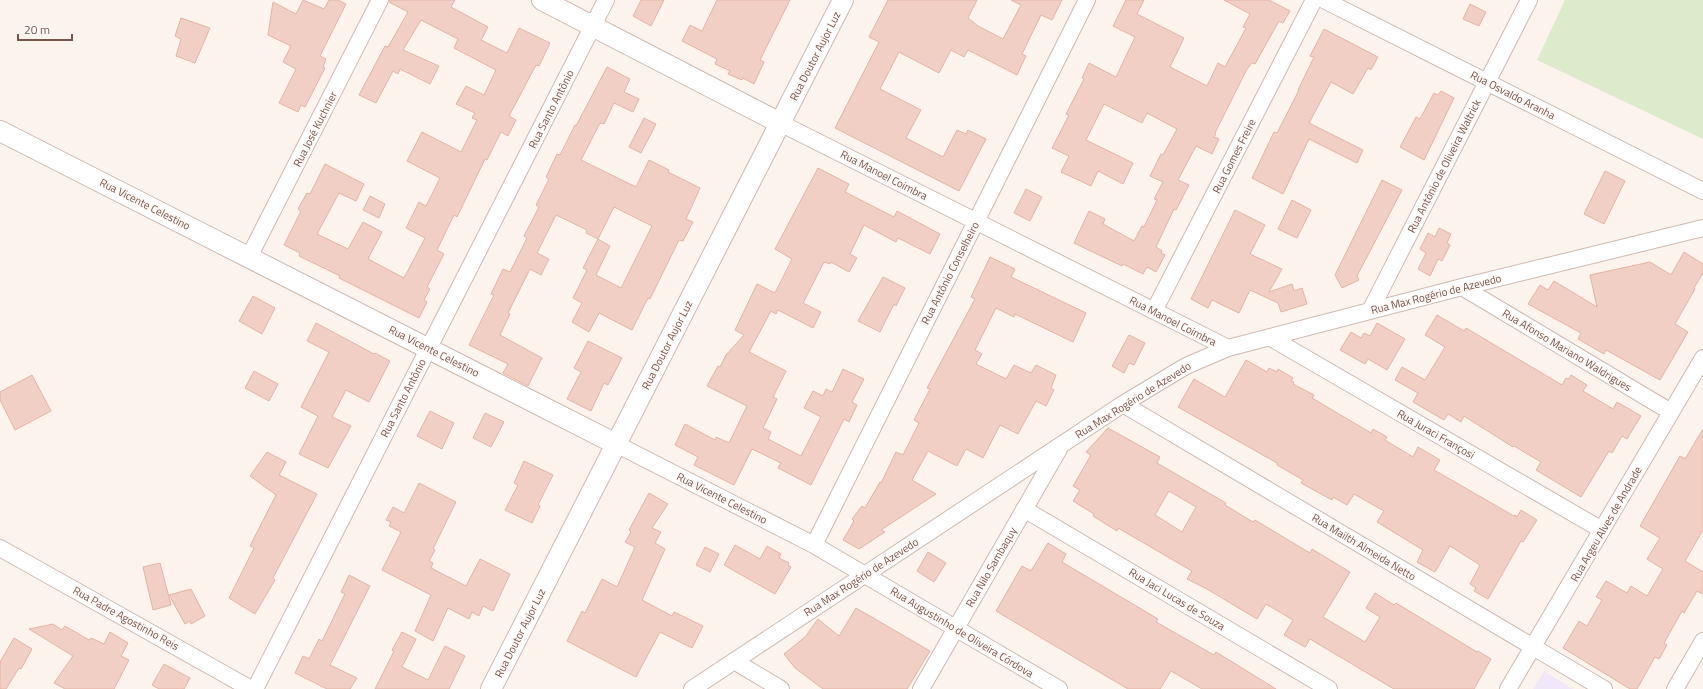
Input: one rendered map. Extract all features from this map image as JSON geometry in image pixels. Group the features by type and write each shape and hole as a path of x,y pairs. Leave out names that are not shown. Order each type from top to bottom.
{"street":[{"name":"Rua José Kuchnier","path":"249,257 380,0"},
{"name":"Rua Manoel Coimbra","path":"542,0 780,123 1228,348"},
{"name":"Rua Santo Antônio","path":"255,689 606,0"},
{"name":"Rua Doutor Aujor Luz","path":"496,687 616,444 843,0"},
{"name":"Rua Antônio Conselheiro","path":"814,545 1086,0"},
{"name":"Rua Gomes Freire","path":"1154,311 1314,0"},
{"name":"Rua Osvaldo Aranha","path":"1324,0 1703,190"},
{"name":"Rua Antônio de Oliveira Waltrick","path":"1370,311 1529,0"},
{"name":"Rua Vicente Celestino","path":"0,131 814,545 865,574"},
{"name":"Rua Max Rogério de Azevedo","path":"692,689 1123,404 1186,366 1228,348 1462,287 1703,228"},
{"name":"Rua Afonso Mariano Waldrigues","path":"1462,287 1671,412"},
{"name":"Rua Juraci Françosi","path":"1270,338 1602,530"},
{"name":"Rua Argeu Alves de Andrade","path":"1508,689 1703,358"},
{"name":"Rua Mailth Almeida Netto","path":"1123,404 1604,689"},
{"name":"Rua Nilo Sambaquy","path":"921,689 1061,446"},
{"name":"Rua Jaci Lucas de Souza","path":"1024,509 1329,689"},
{"name":"Rua Padre Agostinho Reis","path":"0,548 252,689"},
{"name":"Rua Augustinho de Oliveira Córdova","path":"865,574 1059,689"},
{"path":"1675,689 1703,641"},
{"path":"734,661 782,689"}],"shaded area":[{"path":"1544,671 1573,689 1533,689"}],"green space":[{"path":"1565,0 1703,0 1703,139 1537,60"}],"building":[{"path":"303,0 324,9 329,0 338,0 346,4 320,56 326,59 323,67 325,68 305,107 301,105 298,112 279,103 296,69 283,62 291,46 268,35 273,2 296,14"},
{"path":"389,0 455,0 451,7 488,27 481,40 507,53 519,28 550,43 539,66 536,65 509,116 516,120 508,136 501,132 487,160 485,159 457,217 454,215 437,250 444,254 427,287 430,289 424,300 427,302 419,318 339,278 340,276 299,256 300,253 284,245 301,211 298,209 307,193 310,194 325,164 364,184 356,201 339,193 317,234 348,249 363,222 382,232 368,259 404,278 425,238 406,228 419,202 426,206 440,178 407,161 422,132 461,152 477,120 472,118 475,113 456,104 466,86 484,95 496,70 454,48 458,39 421,20 403,50 439,66 430,84 400,69 398,74 393,71 376,103 359,95 385,46 388,47 408,12 389,2"},
{"path":"641,0 664,0 651,26 633,16"},
{"path":"717,0 790,0 760,60 764,62 754,84 743,78 742,80 728,74 730,71 715,64 717,59 682,41 690,25 702,31"},
{"path":"888,0 977,0 968,18 978,26 1003,39 1021,5 1011,0 1062,0 1052,20 1041,15 1022,54 1026,56 1017,75 968,50 964,57 951,50 939,73 899,52 880,89 921,110 906,138 943,157 957,130 966,134 968,130 986,139 959,191 835,128 879,42 869,37"},
{"path":"1126,0 1144,0 1137,14 1184,38 1170,67 1207,86 1218,63 1225,67 1246,28 1243,27 1250,14 1224,0 1269,0 1290,11 1283,23 1279,21 1255,64 1252,63 1247,69 1215,133 1216,134 1214,137 1219,139 1212,154 1196,146 1178,180 1189,185 1176,210 1174,209 1156,247 1165,255 1156,272 1147,267 1143,274 1123,264 1122,266 1074,243 1089,211 1105,219 1103,224 1134,241 1142,226 1144,227 1157,200 1154,199 1163,182 1150,176 1161,154 1163,155 1177,129 1147,113 1142,123 1104,104 1086,140 1133,163 1123,184 1098,171 1091,186 1061,172 1069,156 1052,148 1069,115 1066,114 1084,79 1082,78 1089,63 1116,77 1135,37 1113,26"},
{"path":"1470,4 1486,12 1479,26 1463,19"},
{"path":"181,18 210,28 195,63 176,56 181,39 175,36"},
{"path":"1324,29 1378,57 1371,70 1368,68 1353,94 1331,82 1309,123 1363,150 1357,163 1309,139 1283,194 1252,178 1274,132 1277,133 1299,90 1314,57 1310,56"},
{"path":"607,67 630,79 624,92 639,99 633,112 614,103 604,124 600,123 581,160 636,187 649,160 669,170 668,172 700,188 686,219 693,222 683,241 679,240 650,299 648,298 632,330 599,313 589,332 572,322 582,303 573,298 587,270 583,268 598,239 586,233 587,230 556,215 537,253 549,259 541,275 530,269 508,313 510,314 500,335 542,358 528,386 503,373 508,364 469,345 494,295 491,294 503,269 510,272 527,238 524,236 539,207 536,205 549,179 546,177 557,154 560,155 575,125 576,126","holes":["614,207 652,226 621,288 596,275 610,246 598,239"]},
{"path":"1441,91 1454,98 1424,160 1400,147 1416,117 1420,119 1434,93 1438,95"},
{"path":"644,118 656,124 641,153 629,147"},
{"path":"818,168 849,184 845,192 894,217 897,211 940,234 930,254 898,238 896,242 864,225 850,254 857,258 849,272 831,262 830,264 824,262 803,303 821,312 813,328 778,310 776,314 771,311 749,352 786,371 773,397 777,399 763,428 771,432 768,439 801,456 821,417 804,408 813,391 823,396 826,389 832,392 843,369 864,379 852,402 857,405 849,422 844,419 811,485 778,468 781,463 752,449 734,485 694,465 698,457 675,445 685,424 715,440 716,437 729,443 747,406 707,386 718,366 720,367 726,355 744,335 735,330 757,284 775,293 792,259 775,249"},
{"path":"1605,171 1625,181 1604,224 1584,214"},
{"path":"1382,180 1402,190 1357,276 1359,280 1342,288 1335,275"},
{"path":"1026,189 1042,197 1030,221 1014,213"},
{"path":"370,196 385,204 379,218 363,210"},
{"path":"1292,200 1311,210 1297,238 1278,229"},
{"path":"1235,210 1265,225 1250,254 1282,269 1269,292 1292,284 1294,291 1302,288 1307,304 1281,312 1278,303 1250,290 1239,313 1212,300 1208,308 1191,299"},
{"path":"1439,228 1451,234 1447,243 1450,245 1442,261 1438,259 1430,276 1418,269 1426,253 1420,249 1428,233 1435,237"},
{"path":"1684,252 1703,264 1703,273 1675,324 1688,332 1660,380 1606,350 1604,354 1578,339 1581,333 1528,304 1540,285 1548,290 1554,281 1597,307 1590,275 1650,262 1671,275"},
{"path":"990,257 1015,269 1011,277 1086,313 1073,342 1015,314 1014,317 996,308 975,350 982,354 976,364 1006,379 1014,365 1031,373 1036,365 1056,375 1051,388 1054,390 1046,406 1036,401 1018,434 1000,425 983,458 966,449 957,466 928,451 912,480 936,494 881,530 885,532 859,549 843,540 854,521 852,519 862,506 865,508 880,482 881,483 896,452 903,455 919,423 914,420 930,389 927,388 975,299 971,297"},
{"path":"883,277 905,288 896,306 894,304 880,332 858,321"},
{"path":"253,296 275,308 262,334 239,321"},
{"path":"1437,315 1464,331 1466,328 1562,385 1566,378 1569,379 1571,375 1587,385 1583,391 1613,409 1617,402 1641,416 1627,439 1622,436 1612,453 1609,451 1581,497 1536,470 1541,462 1514,446 1513,447 1464,416 1461,422 1448,414 1444,420 1413,402 1418,393 1395,380 1402,367 1425,380 1445,347 1425,335"},
{"path":"316,323 390,361 369,402 346,390 332,417 351,426 328,468 299,454 318,416 301,407 329,352 307,341"},
{"path":"1377,323 1405,339 1387,370 1368,359 1365,364 1340,350 1351,332 1361,338 1364,333 1370,336"},
{"path":"1129,335 1145,343 1134,365 1129,363 1124,373 1112,366"},
{"path":"588,341 622,358 608,385 604,383 591,411 567,399 581,372 574,368"},
{"path":"1246,360 1267,372 1269,368 1277,372 1278,369 1293,378 1291,381 1294,382 1293,384 1314,395 1312,398 1371,433 1373,429 1387,437 1385,440 1413,457 1418,447 1440,460 1434,470 1514,516 1515,515 1517,517 1521,510 1537,520 1523,542 1521,541 1488,599 1474,591 1476,588 1470,584 1480,565 1450,546 1435,572 1417,562 1423,550 1377,522 1384,511 1354,494 1347,505 1333,497 1332,500 1301,483 1303,480 1277,465 1277,463 1178,407 1194,379 1225,397"},
{"path":"254,371 278,384 269,401 245,388"},
{"path":"32,375 51,411 15,430 0,400 0,392"},
{"path":"430,411 454,423 442,449 417,436"},
{"path":"485,413 504,422 491,447 473,438"},
{"path":"1108,428 1160,457 1157,463 1226,503 1225,505 1253,522 1255,520 1310,553 1312,549 1350,572 1323,617 1365,642 1380,617 1366,608 1375,593 1394,605 1396,603 1491,659 1474,689 1394,689 1310,639 1305,647 1284,635 1293,620 1266,604 1257,619 1207,589 1187,579 1192,571 1118,528 1117,531 1073,501 1080,490 1073,486 1091,455 1086,452","holes":["1169,491 1196,507 1182,532 1155,515"]},
{"path":"1703,429 1703,530 1685,561 1703,572 1703,594 1697,591 1684,613 1682,611 1664,643 1667,645 1659,659 1655,657 1637,689 1630,689 1563,648 1579,621 1587,626 1602,600 1596,597 1606,581 1627,593 1631,586 1647,596 1663,569 1647,559 1660,538 1640,526 1680,456 1685,459"},
{"path":"267,452 286,462 279,475 317,494 273,578 275,580 255,614 229,598 254,548 250,546 276,495 250,476"},
{"path":"524,461 553,475 538,505 540,506 532,523 505,510 518,485 514,483"},
{"path":"419,483 456,502 433,549 435,550 429,561 433,563 431,568 466,586 480,559 510,574 493,611 483,606 479,616 472,612 469,619 448,608 433,641 415,631 431,595 382,570 401,532 389,526 391,522 386,520 393,507 404,513"},
{"path":"649,493 668,504 652,528 661,532 655,543 665,549 642,600 672,616 674,612 703,626 692,648 660,632 636,677 567,641 582,611 585,613 602,579 617,587 635,547 625,542 631,532 629,530"},
{"path":"1048,543 1066,554 1062,562 1158,619 1156,622 1214,655 1216,652 1276,689 1202,689 1171,671 1160,689 1128,689 996,611 1022,566 1031,571"},
{"path":"735,545 760,559 767,546 781,554 779,558 789,563 788,565 791,567 775,594 724,565"},
{"path":"705,547 719,554 710,572 696,565"},
{"path":"928,552 946,563 934,582 917,571"},
{"path":"160,563 171,605 153,610 143,567"},
{"path":"349,575 370,586 330,665 357,678 350,689 327,689 295,673 303,656 309,659 319,639 322,641 345,594 341,592"},
{"path":"191,589 205,616 191,624 190,621 185,624 169,595"},
{"path":"856,608 930,651 907,689 823,689 795,668 784,654 805,637 818,619 839,636"},
{"path":"53,624 62,630 65,626 89,640 91,638 104,644 110,632 128,643 121,656 129,660 114,689 65,689 54,683 73,656 29,629"},
{"path":"402,632 416,639 402,667 428,680 445,646 465,656 449,689 375,689 394,651 392,650"},
{"path":"14,638 32,649 21,669 19,668 6,689 0,689 0,662"},
{"path":"164,664 190,678 184,689 159,689 152,685"}]}
